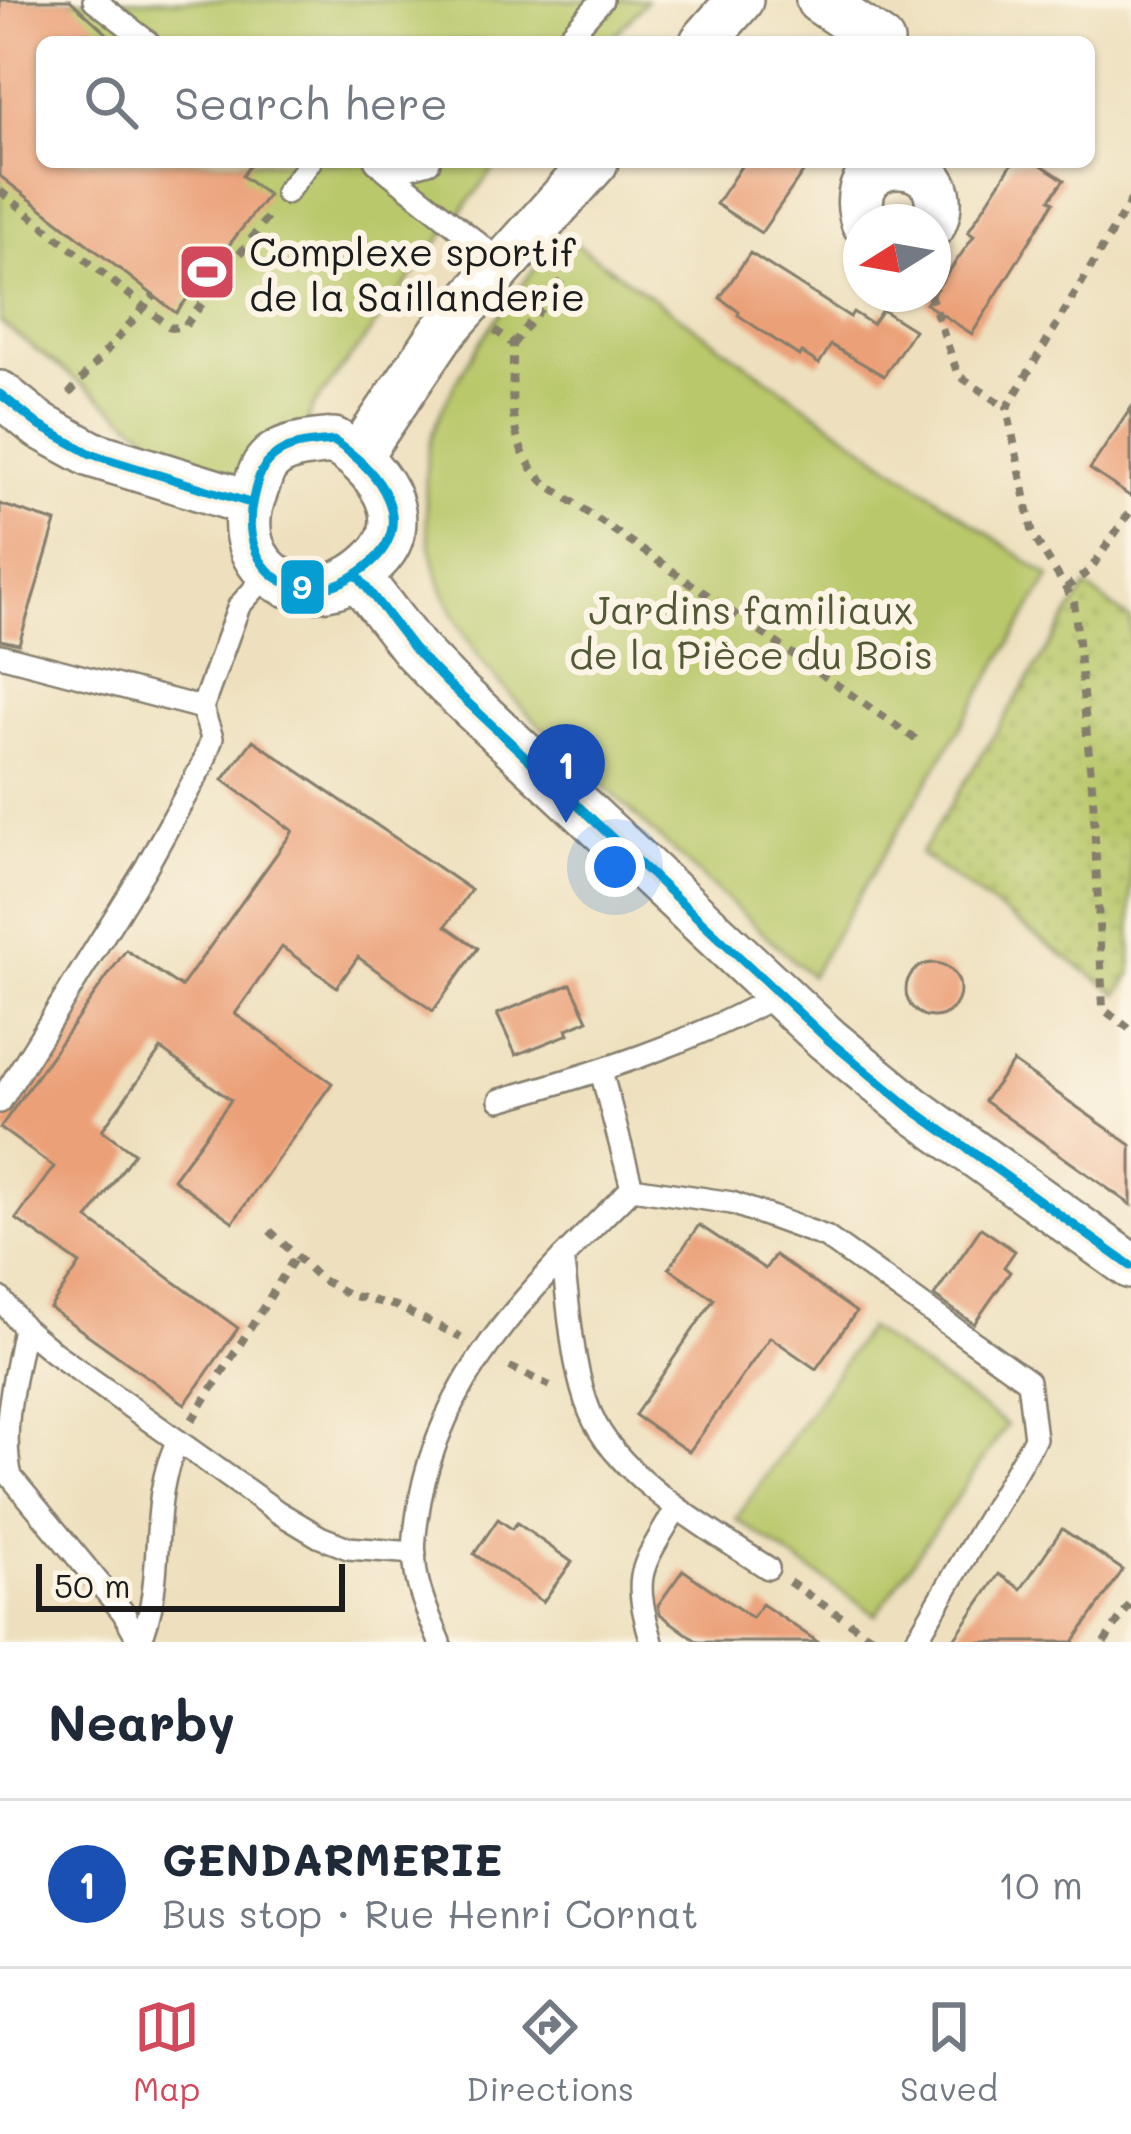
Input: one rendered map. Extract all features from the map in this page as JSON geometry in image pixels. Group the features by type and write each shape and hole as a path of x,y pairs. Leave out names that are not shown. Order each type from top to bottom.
{"street":[{"path":"708,36 740,0"},
{"path":"819,0 872,36"},
{"path":"358,454 406,381 466,307 591,168"},
{"path":"862,204 861,194 874,173 887,168"},
{"path":"924,168 939,204"},
{"path":"0,394 40,426 91,454 250,503"},
{"path":"334,441 358,454 380,478 393,517 383,552 359,578 333,589 301,590 268,574 250,542 250,503 266,463 293,446 334,441"},
{"path":"359,578 414,649 461,697 777,994 912,1109 1131,1267"}],"lane":[{"path":"94,0 140,36"},
{"path":"570,36 602,0"},
{"path":"286,194 306,168"},
{"path":"383,168 504,264"},
{"path":"0,1102 145,869 203,764 212,738 202,708 239,606 268,574"},
{"path":"0,655 202,708"},
{"path":"500,1100 601,1071 726,1024 777,994"},
{"path":"601,1071 632,1188"},
{"path":"440,1642 415,1571 415,1528 448,1407 483,1350 562,1258 632,1188"},
{"path":"632,1188 732,1203 826,1237 1028,1381 1035,1438 915,1642"},
{"path":"562,1258 582,1388 590,1415 607,1444 676,1509 768,1568"},
{"path":"0,1298 24,1328 178,1442 320,1538 348,1548 416,1553"},
{"path":"24,1328 5,1430 4,1454 11,1477 124,1612 140,1641"},
{"path":"140,1641 150,1617 166,1466 178,1442"},
{"path":"652,1642 639,1599 639,1572 676,1509"}],"path":[{"path":"0,191 171,328 185,326 286,194"},
{"path":"1131,200 1007,408 1033,536 1074,601 1089,753 1103,1010 1131,1030"},
{"path":"562,281 513,344 517,445 525,463 544,482 921,743"},
{"path":"40,426 154,296"},
{"path":"466,307 513,344"},
{"path":"936,312 958,375 1007,408"},
{"path":"1066,588 1090,570 1131,510"},
{"path":"270,1231 320,1279 350,1295 397,1306 444,1326 541,1384 582,1388"},
{"path":"178,1442 296,1256"},
{"path":"768,1568 879,1642"},
{"path":"1104,1642 1131,1603"}],"green space":[{"name":"Complexe sportif de la Saillanderie","path":"0,0 647,0 614,36 36,36 36,168 494,168 313,407 300,440 261,482 192,468 0,322"},
{"name":"Jardins familiaux de la Pièce du Bois","path":"562,234 1050,577 811,976 518,703 464,634 445,596 432,553 426,506 432,434 472,355"},
{"path":"1086,587 1131,620 1131,974 1118,994 920,854"},
{"path":"867,1328 1007,1425 876,1615 736,1519"}],"building":[{"path":"0,0 70,0 109,36 36,36 36,168 248,168 242,176 268,195 176,313 0,176"},
{"path":"740,168 806,168 761,233 716,204"},
{"path":"1009,168 1046,168 1064,180 972,334 938,312 951,312 951,269 974,236 968,232"},
{"path":"750,253 850,317 853,312 872,324 885,312 914,330 884,376 831,345 819,364 801,352 799,356 720,298"},
{"path":"1131,408 1131,497 1090,469"},
{"path":"0,504 56,522 19,644 0,640"},
{"path":"253,740 471,890 446,926 478,948 433,1011 358,957 337,987 282,947 235,1014 332,1083 233,1222 173,1179 231,1100 161,1049 102,1130 134,1153 88,1219 238,1328 185,1404 50,1308 80,1264 16,1219 54,1167 0,1128 126,950 181,987 293,831 223,780"},
{"path":"933,963 952,971 960,990 952,1009 933,1017 914,1009 906,990 914,971"},
{"path":"571,984 588,1020 567,1029 569,1034 516,1055 497,1014"},
{"path":"1013,1062 1131,1145 1131,1205 984,1101"},
{"path":"699,1225 765,1269 775,1255 856,1312 816,1369 770,1337 689,1452 635,1415 714,1299 669,1268"},
{"path":"981,1228 1015,1251 1004,1267 1010,1272 974,1324 934,1296"},
{"path":"498,1519 512,1529 517,1523 572,1562 543,1602 474,1554"},
{"path":"1062,1529 1123,1570 1073,1642 952,1642 999,1574 1021,1589"},
{"path":"683,1570 752,1618 762,1604 818,1642 698,1642 660,1614 658,1605"}],"transit line":[{"name":"9","path":"0,394 40,426 91,454 250,503"},
{"name":"9","path":"334,441 365,467 388,498 391,533 383,550 347,580 325,587 288,584 264,565 251,535 257,483 264,467 286,449 334,441"},
{"name":"9","path":"359,578 448,684 827,1039 912,1109 1131,1266"}],"place":[{"name":"Complexe sportif de la Saillanderie","path":"207,272"},
{"name":"GENDARMERIE","path":"566,823"}]}
